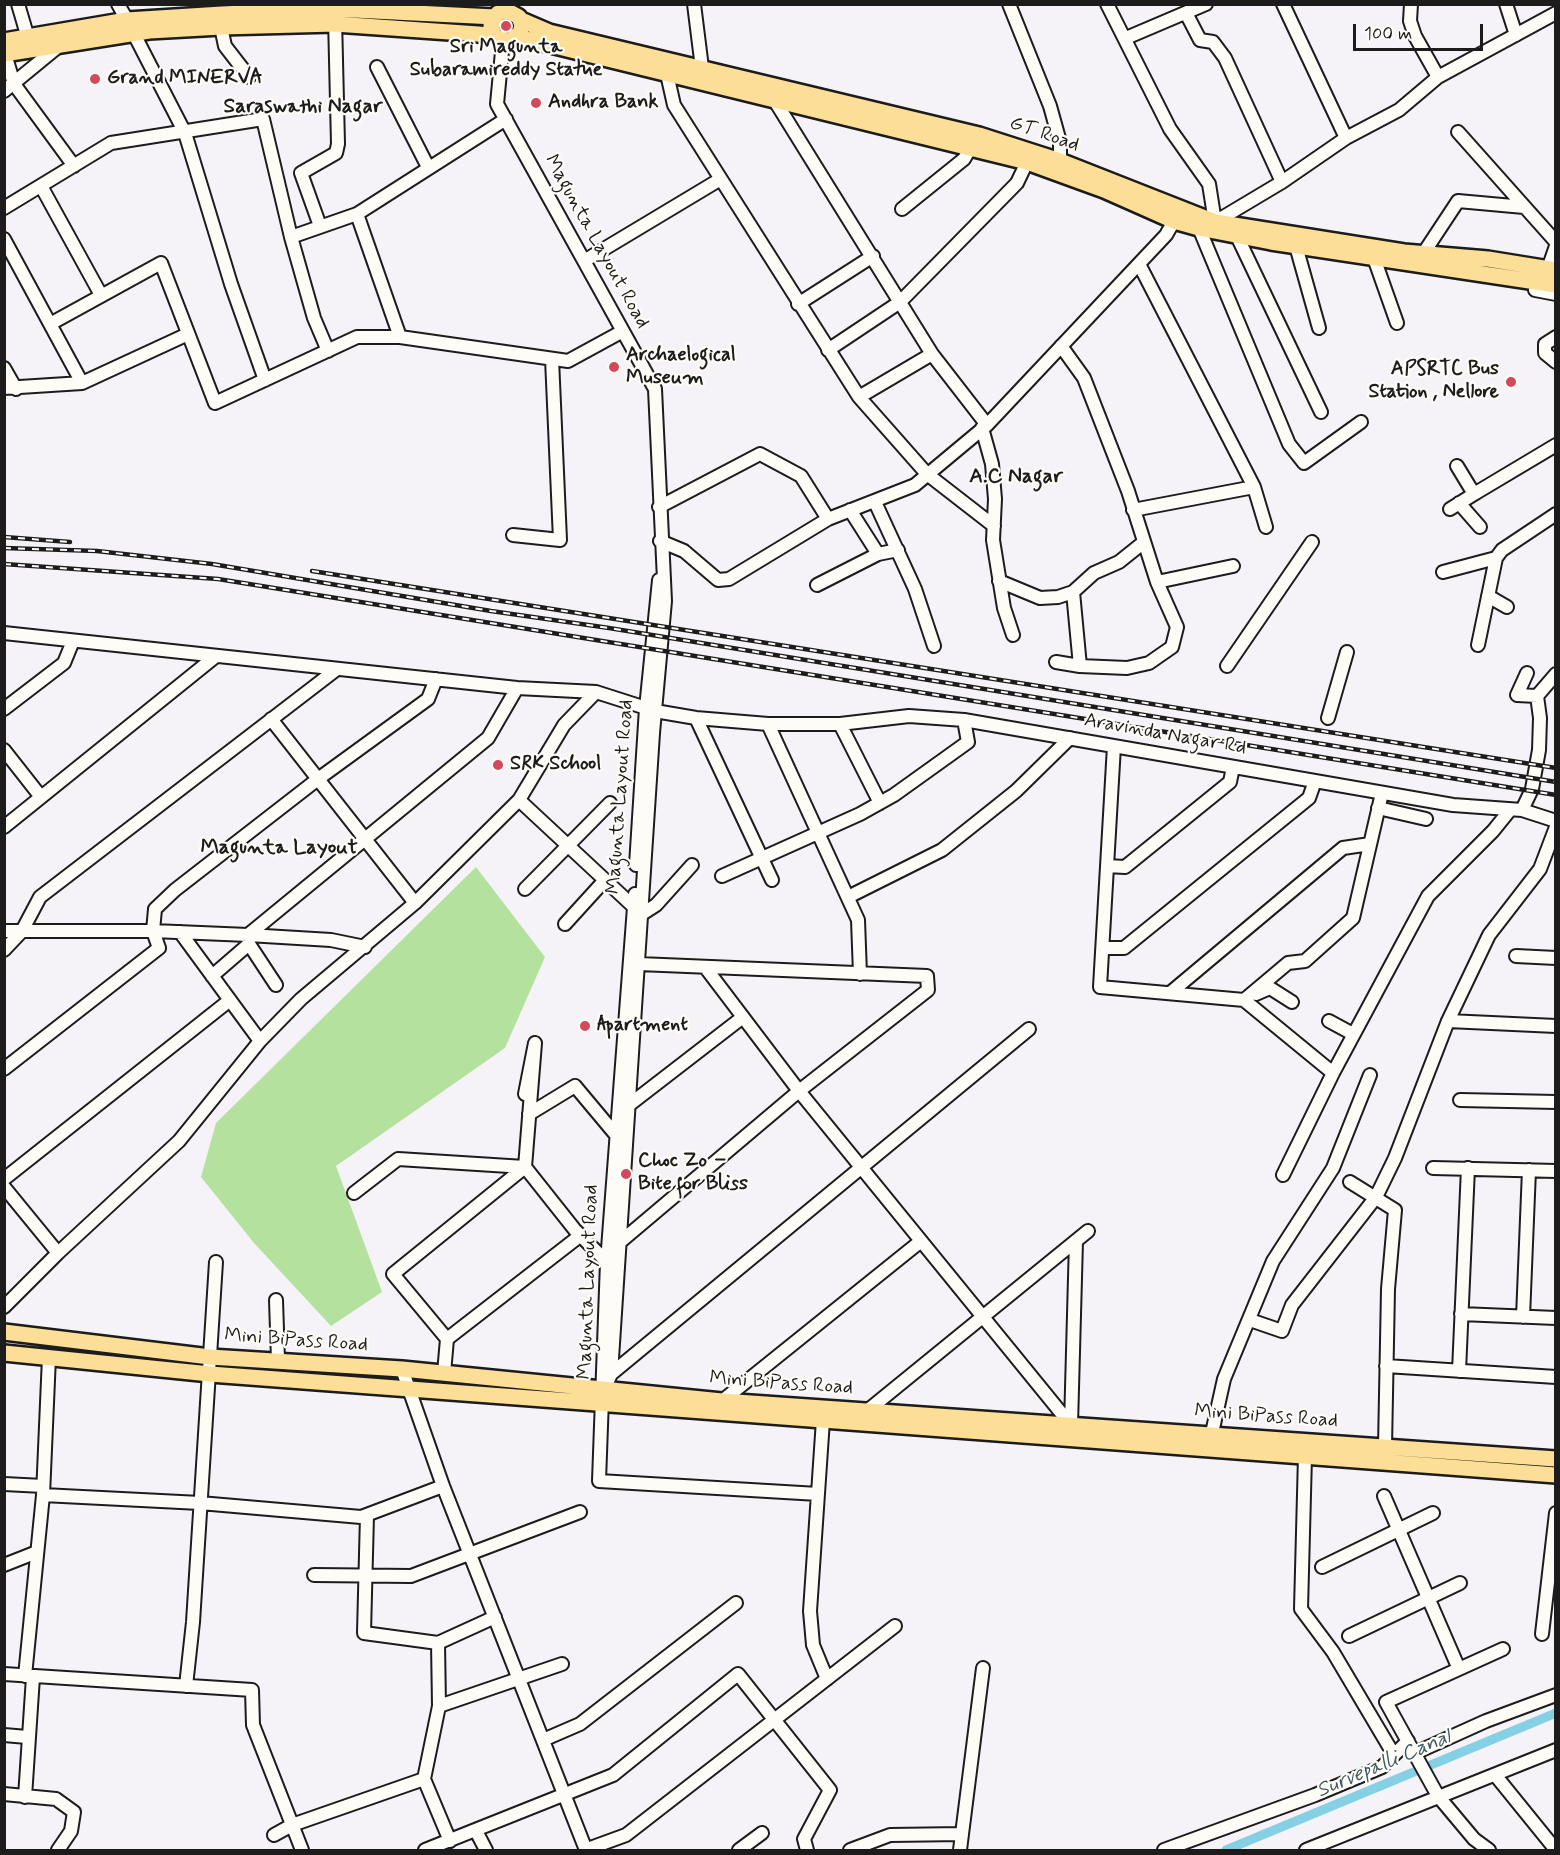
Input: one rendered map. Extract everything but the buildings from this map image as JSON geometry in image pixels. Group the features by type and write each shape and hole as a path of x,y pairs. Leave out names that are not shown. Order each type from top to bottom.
{"main road":[{"path":"4,41 335,7 501,10 515,14 521,20 522,29 505,38"},
{"path":"501,10 491,26 505,38"},
{"name":"GT Road","path":"521,20 549,32 701,75 979,135 1060,161 1215,222 1423,254 1552,269"},
{"path":"5,54 60,45 131,27 335,24 505,38 667,74 701,75 775,101 1027,162 1104,190 1174,221 1199,228 1296,246 1556,285"},
{"name":"Mini BiPass Road","path":"4,1332 210,1357 444,1373 603,1396 867,1411 1071,1432 1210,1441 1385,1447 1556,1459"},
{"path":"4,1353 210,1374 407,1389 603,1396 823,1420 1071,1432"},
{"path":"1210,1441 1305,1456 1556,1475"}],"street":[{"path":"18,4 28,38"},
{"path":"118,4 185,133 231,284 265,380"},
{"path":"694,4 701,75"},
{"path":"1009,4 1050,106 1060,142 1060,161"},
{"path":"1107,4 1170,129 1209,184 1215,222 1282,182 1346,138 1399,110 1438,77 1556,13"},
{"path":"1126,38 1206,4"},
{"path":"1283,4 1346,138"},
{"path":"1411,4 1410,21 1415,36 1438,77"},
{"path":"1506,4 1516,35"},
{"path":"320,226 301,173 336,153 335,7"},
{"path":"1186,13 1200,40 1213,42 1225,58 1282,182"},
{"path":"221,27 225,46 249,77"},
{"name":"Magunta Layout Road","path":"505,38 497,104 655,389 661,570 656,597 638,911 616,1135 607,1262 601,1373 603,1396"},
{"path":"9,87 60,45"},
{"path":"5,54 9,87 74,166"},
{"path":"377,67 428,167"},
{"path":"667,74 674,105 719,180 859,397 927,474 994,526"},
{"path":"775,101 932,354 984,426 992,464 995,499 993,540 999,581 1013,635"},
{"path":"4,208 111,143 263,119 291,237 314,318 328,351"},
{"path":"291,237 357,214 506,119"},
{"path":"1458,132 1556,244 1552,269"},
{"path":"902,209 964,159 971,147"},
{"path":"828,350 900,302 1017,183 1027,162"},
{"path":"584,261 719,180"},
{"path":"41,186 101,295"},
{"path":"1423,254 1458,201 1524,207"},
{"path":"357,214 400,337"},
{"path":"660,541 684,551 712,577 723,580 735,576 828,519 915,485 984,426 1166,235 1174,221"},
{"path":"1199,228 1289,444 1304,463 1361,422"},
{"path":"1237,236 1321,412"},
{"path":"5,242 82,383"},
{"path":"1296,246 1319,328"},
{"path":"798,304 873,256"},
{"path":"1374,258 1397,324"},
{"path":"50,324 161,263 215,403 357,337 400,337 568,361 623,331"},
{"path":"1138,264 1254,487 1266,527"},
{"path":"1535,290 1556,294"},
{"path":"4,368 10,388 82,383 188,334"},
{"path":"1556,337 1545,344 1545,353 1556,362"},
{"path":"1056,662 1080,666 1127,668 1149,663 1172,647 1178,627 1157,582 1084,378 1061,346"},
{"path":"859,397 932,354"},
{"path":"513,535 560,540 552,358"},
{"path":"1457,466 1474,494 1556,446"},
{"path":"659,507 760,454 801,476 828,519"},
{"path":"1133,510 1254,487"},
{"path":"1479,491 1455,506 1480,527"},
{"path":"875,502 915,589 934,645"},
{"path":"850,510 878,554"},
{"path":"1478,645 1496,558 1502,550 1556,514"},
{"path":"999,581 1040,598 1073,592 1094,573 1119,562 1144,542"},
{"path":"1227,666 1312,542"},
{"path":"817,585 878,554 898,550"},
{"path":"1443,572 1496,558"},
{"path":"1157,582 1233,566"},
{"path":"1073,592 1080,666"},
{"path":"1488,596 1508,607"},
{"name":"Aravinda Nagar Rd","path":"4,633 517,688 596,692 650,709 696,718 768,724 840,724 909,716 963,720 1453,805 1516,810 1556,821"},
{"path":"4,709 64,663 73,641"},
{"path":"1328,718 1347,652"},
{"path":"4,827 216,656"},
{"path":"4,950 22,931 40,897 337,669"},
{"path":"1527,673 1517,695 1537,696"},
{"path":"1283,1175 1353,1034 1428,896 1516,810 1532,789 1539,750 1537,696 1556,674"},
{"path":"4,1069 159,948 153,931 155,909 175,890 318,779 428,699 436,679"},
{"path":"212,976 364,838 488,738 517,688"},
{"path":"4,1307 58,1253 179,1142 260,1041 302,999 415,903 519,800 564,725 596,692"},
{"path":"696,718 772,880"},
{"path":"271,719 415,903"},
{"path":"722,876 880,803 968,742 963,720"},
{"path":"768,724 848,897 860,933 860,974"},
{"path":"840,724 880,803"},
{"path":"848,897 942,850 1016,791 1070,738"},
{"path":"1114,746 1100,987 1244,1000 1270,988 1292,1002"},
{"path":"4,750 41,797"},
{"path":"1107,867 1125,867 1230,782 1233,767"},
{"path":"1103,948 1124,948 1309,798 1315,781"},
{"path":"1244,1000 1288,963 1305,961 1353,918 1382,793"},
{"path":"519,800 638,911 656,905 692,866"},
{"path":"525,889 610,803"},
{"path":"1378,808 1426,819"},
{"path":"1250,1320 1282,1330 1292,1305 1376,1197 1395,1158 1448,1022 1489,935 1540,869 1556,827"},
{"path":"1170,993 1343,848 1370,844"},
{"path":"565,924 605,880"},
{"name":"Magunta Layout Road","path":"603,1396 611,1374 639,964 638,911"},
{"path":"4,931 180,932 249,940 331,940 365,947"},
{"path":"180,932 260,1041"},
{"path":"249,940 276,984"},
{"path":"1516,956 1556,958"},
{"path":"619,1243 799,1091 928,990 927,976 639,964"},
{"path":"705,967 799,1091 982,1315 1071,1432"},
{"path":"4,1179 230,1000"},
{"path":"1244,1000 1333,1073"},
{"path":"629,1105 742,1017"},
{"path":"1329,1022 1353,1034"},
{"path":"1448,1022 1556,1026"},
{"path":"611,1374 1029,1029"},
{"path":"525,1094 535,1043 525,1167 580,1234 607,1262"},
{"path":"1210,1441 1224,1378 1273,1261 1333,1168 1370,1075"},
{"path":"529,1114 575,1086 616,1135"},
{"path":"1461,1100 1556,1102"},
{"path":"354,1193 398,1159 525,1167"},
{"path":"444,1373 447,1339 393,1274 525,1167"},
{"path":"1433,1168 1556,1171"},
{"path":"1459,1371 1468,1168"},
{"path":"1522,1317 1529,1170"},
{"path":"1350,1182 1395,1210 1388,1289 1385,1447"},
{"path":"4,1187 58,1253"},
{"path":"867,1411 982,1315 1088,1231"},
{"path":"447,1339 580,1234"},
{"path":"1071,1432 1076,1240"},
{"path":"722,1401 921,1241"},
{"path":"186,1686 193,1622 216,1262"},
{"path":"276,1300 278,1360"},
{"path":"1461,1314 1556,1318"},
{"path":"25,1797 29,1676 43,1490 49,1357"},
{"path":"1386,1366 1556,1377"},
{"path":"402,1369 407,1389 443,1486 586,1850 626,1835 895,1626"},
{"path":"603,1396 599,1481 818,1494"},
{"path":"823,1420 810,1611 813,1645 827,1679"},
{"path":"1305,1456 1300,1609 1333,1652 1394,1755"},
{"path":"4,1484 43,1490 361,1517 443,1486"},
{"path":"1384,1497 1460,1669"},
{"path":"314,1575 411,1576 580,1512"},
{"path":"1322,1567 1433,1513"},
{"path":"1542,1634 1556,1513"},
{"path":"367,1515 364,1633 438,1643 495,1617"},
{"path":"4,1565 37,1552"},
{"path":"1349,1636 1460,1583"},
{"path":"543,1740 580,1724 736,1603"},
{"path":"438,1643 439,1706 424,1779 450,1841"},
{"path":"1489,1851 1474,1839 1438,1796 1386,1702 1503,1648"},
{"path":"439,1706 520,1681 562,1664"},
{"path":"960,1851 982,1668"},
{"path":"4,1674 252,1690 253,1725 302,1851"},
{"path":"425,1851 613,1775 738,1674 830,1790 804,1839 807,1851"},
{"path":"1415,1753 1486,1721 1556,1695"},
{"path":"4,1735 27,1737"},
{"path":"1164,1851 1315,1795 1382,1767 1408,1741"},
{"path":"1306,1851 1556,1750"},
{"path":"1496,1776 1556,1850"},
{"path":"274,1835 292,1825 424,1779"},
{"path":"4,1794 56,1799 74,1812 71,1831 58,1851"},
{"path":"476,1831 486,1851"},
{"path":"739,1851 762,1833"},
{"path":"850,1851 890,1835 962,1834"}],"green space":[{"path":"476,867 545,957 505,1048 336,1166 382,1292 331,1326 254,1243 201,1177 216,1123"}],"waterway":[{"name":"Survepalli Canal","path":"1226,1850 1556,1713"}],"railway":[{"path":"4,537 70,542"},
{"path":"4,548 97,551 212,564 1556,782"},
{"path":"4,564 218,579 1556,795"},
{"path":"312,571 1556,768"}],"place":[{"name":"Sri Magunta Subaramireddy Statue","path":"506,26"},
{"name":"Grand MINERVA","path":"95,79"},
{"name":"Andhra Bank","path":"536,103"},
{"name":"Archaelogical Museum","path":"614,367"},
{"name":"APSRTC Bus Station , Nellore","path":"1511,382"},
{"name":"SRK School","path":"498,765"},
{"name":"Apartment","path":"585,1026"},
{"name":"Choc Zo – Bite for Bliss","path":"626,1174"}],"district":[{"name":"Saraswathi Nagar","path":"303,108"},
{"name":"A.C Nagar","path":"1016,478"},
{"name":"Magunta Layout","path":"279,849"}]}
